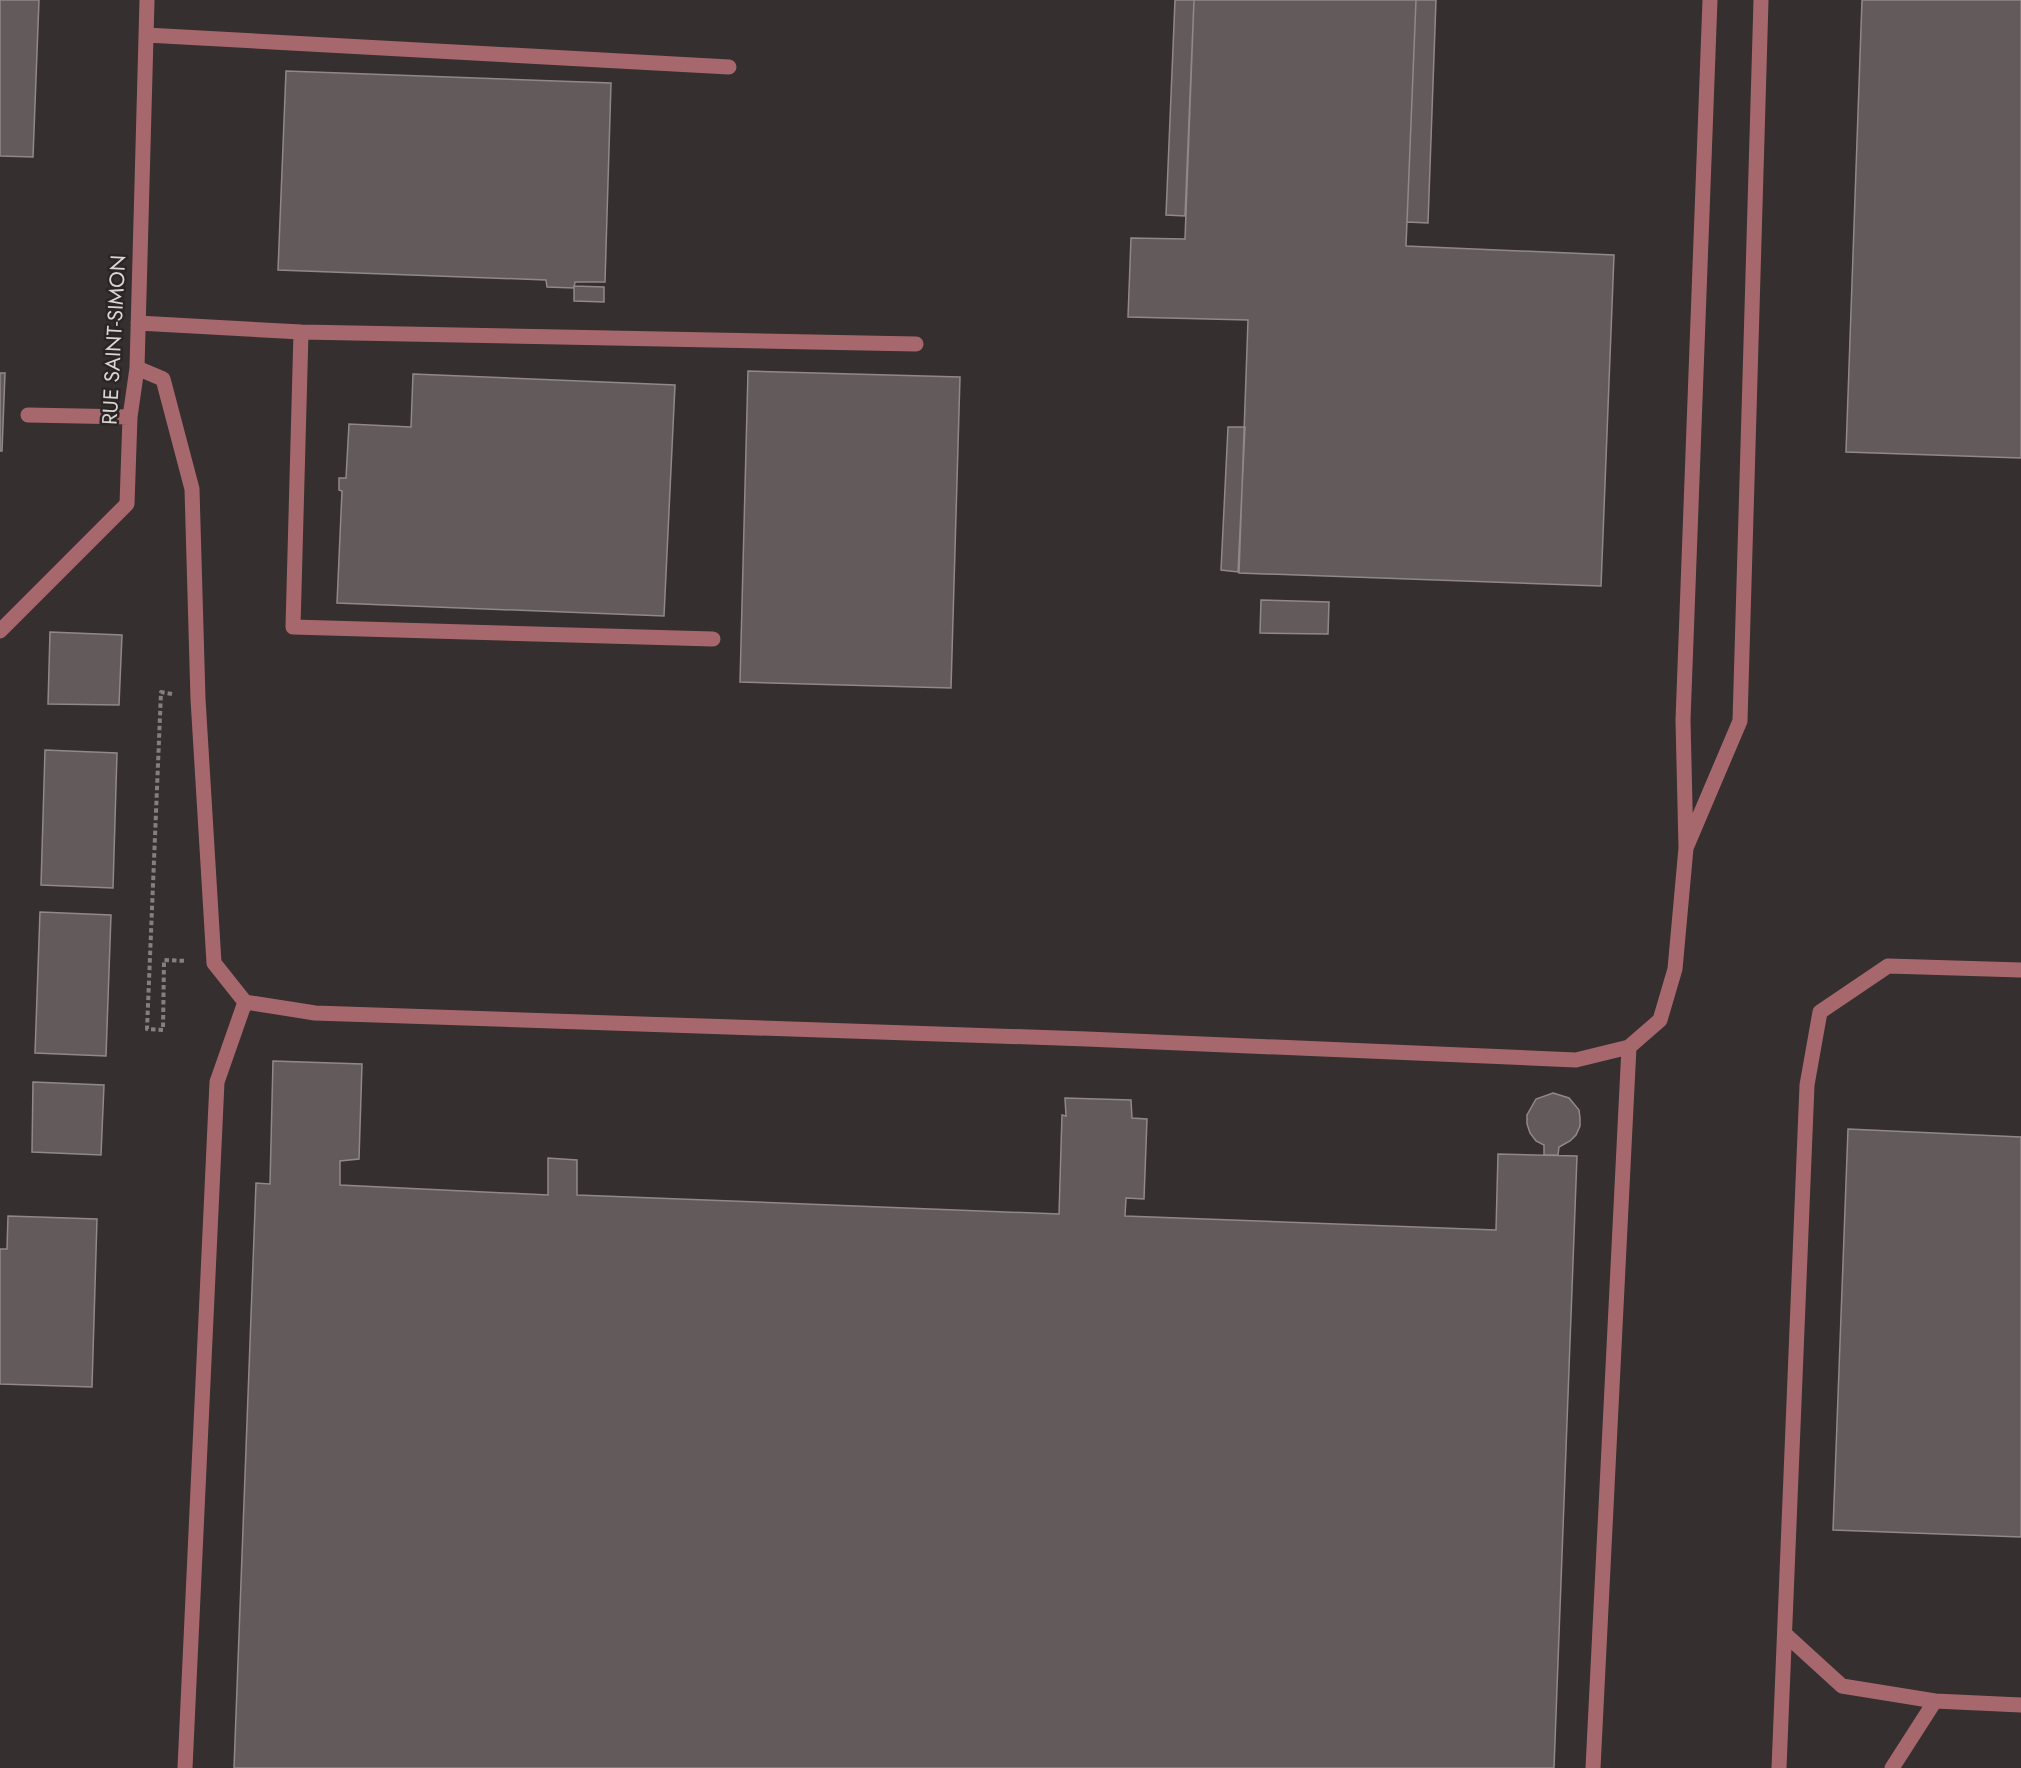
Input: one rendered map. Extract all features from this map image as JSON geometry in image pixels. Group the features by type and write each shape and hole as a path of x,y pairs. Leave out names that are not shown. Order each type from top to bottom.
{"street":[{"name":"RUE SAINT-SIMON","path":"0,630 127,504 130,417 138,368 147,0"},
{"path":"138,368 163,379 192,489 198,699 214,963 245,1002 315,1013 1087,1039 1576,1060 1629,1047 1660,1020 1675,969 1686,848 1683,720 1710,0"},
{"path":"1686,848 1740,721 1761,0"},
{"path":"146,35 729,67"},
{"path":"138,323 302,332 916,344"},
{"path":"302,332 293,627 713,639"},
{"path":"28,415 130,417"},
{"path":"1779,1768 1807,1085 1820,1012 1888,966 2021,970"},
{"path":"185,1768 217,1082 245,1002"},
{"path":"1593,1768 1629,1047"},
{"path":"1785,1634 1842,1686 1935,1701 2021,1705"},
{"path":"1892,1768 1935,1701"}],"path":[{"path":"198,699 161,692 147,1029 163,1030 164,960 214,963"}],"building":[{"path":"0,0 39,0 33,157 0,156"},
{"path":"1175,0 1194,0 1185,216 1166,215"},
{"path":"1194,0 1416,0 1406,246 1614,255 1601,586 1239,573 1248,320 1128,317 1131,238 1185,239"},
{"path":"1416,0 1436,0 1428,223 1407,222"},
{"path":"1862,0 2021,0 2021,458 1846,452"},
{"path":"286,71 611,83 605,282 575,282 574,288 547,287 546,280 278,270"},
{"path":"574,286 604,287 604,302 574,301"},
{"path":"748,371 960,377 951,688 740,682"},
{"path":"0,373 5,373 2,451 0,451"},
{"path":"413,374 675,385 664,616 337,603 342,491 339,490 339,478 346,478 349,424 411,427"},
{"path":"1228,427 1245,427 1238,572 1221,570"},
{"path":"1261,600 1329,602 1328,634 1260,633"},
{"path":"50,632 122,635 119,705 48,704"},
{"path":"45,750 117,753 113,888 41,885"},
{"path":"40,912 111,915 106,1056 35,1053"},
{"path":"273,1061 362,1064 359,1159 340,1161 340,1185 548,1195 548,1158 577,1160 577,1195 1059,1214 1062,1115 1066,1116 1065,1098 1131,1100 1132,1118 1147,1119 1144,1199 1126,1198 1125,1216 1496,1230 1498,1154 1577,1156 1554,1768 234,1768 256,1183 270,1184"},
{"path":"33,1082 104,1085 101,1155 32,1152"},
{"path":"1553,1093 1569,1098 1579,1110 1580,1126 1570,1141 1559,1147 1558,1155 1544,1155 1544,1145 1536,1141 1530,1133 1527,1115 1536,1099"},
{"path":"1848,1129 2021,1137 2021,1537 1833,1530"},
{"path":"8,1216 97,1219 92,1387 0,1384 0,1249 7,1249"}]}
